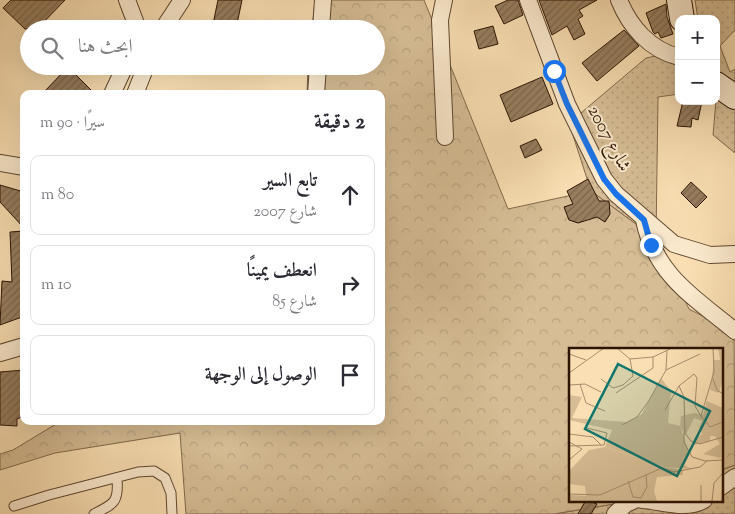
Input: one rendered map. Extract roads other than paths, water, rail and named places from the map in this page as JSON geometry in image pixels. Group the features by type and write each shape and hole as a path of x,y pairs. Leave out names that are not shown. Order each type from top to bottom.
{"main road":[{"path":"679,0 681,15"},
{"path":"720,87 735,97"}],"street":[{"path":"127,0 135,20"},
{"path":"169,20 182,0"},
{"path":"321,20 322,0"},
{"path":"444,0 440,20 445,137"},
{"name":"شارع 2007","path":"528,0 567,104 604,179 616,194 674,244 693,251 724,256 735,254"},
{"path":"619,0 626,16 652,46 675,55"},
{"path":"114,90 121,75"},
{"path":"137,90 142,75"},
{"path":"316,90 317,75"},
{"path":"0,163 20,166"},
{"path":"644,220 651,245 670,276 735,330"},
{"path":"0,353 20,347"},
{"path":"722,486 735,477"},
{"path":"615,514 631,502"},
{"path":"656,502 677,505 697,502"}],"lane":[{"path":"14,506 138,472 154,471 165,478 171,493 172,514"},
{"path":"94,514 111,506 118,495 116,479"}]}
